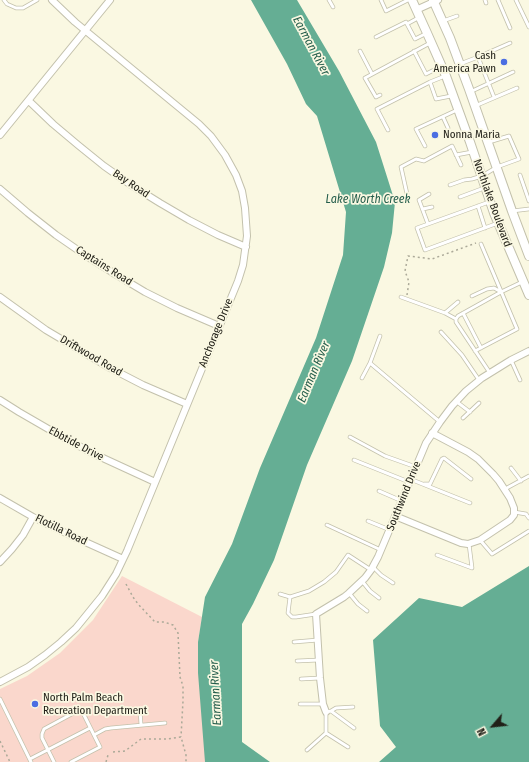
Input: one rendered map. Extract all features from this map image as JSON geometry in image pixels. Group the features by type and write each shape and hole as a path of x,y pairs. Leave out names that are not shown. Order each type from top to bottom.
{"main road":[{"name":"Northlake Boulevard","path":"412,0 446,76 490,202 529,295"},
{"name":"Northlake Boulevard","path":"435,1 460,64 529,256"}],"street":[{"name":"Anchorage Drive","path":"0,682 28,667 61,642 76,628 102,596 116,574 156,482 238,281 243,265 246,247 247,225 242,191 231,164 212,136 85,31 52,0"},
{"path":"0,136 110,0"},
{"path":"416,10 435,1"},
{"name":"Bay Road","path":"29,100 53,124 78,145 104,166 132,185 189,220 246,247"},
{"name":"Captains Road","path":"0,189 56,235 115,274 145,292 219,326"},
{"name":"Driftwood Road","path":"0,297 46,330 110,368 187,404"},
{"name":"Southwind Drive","path":"316,614 344,598 362,581 372,568 432,433 456,401 479,380 510,360 529,352"},
{"name":"Ebbtide Drive","path":"0,400 92,453 156,482"},
{"path":"395,516 461,543 469,544 480,540 510,520 514,515 512,503 499,481 478,459 432,433"},
{"name":"Flotilla Road","path":"0,498 33,517 123,559"},
{"path":"0,562 23,535 33,517"},
{"path":"316,614 323,704 328,712"}],"lane":[{"path":"4,0 7,4 16,8 23,8 37,0"},
{"path":"329,0 333,7"},
{"path":"381,0 386,10 408,0"},
{"path":"498,0 510,28"},
{"path":"516,0 529,27"},
{"path":"442,21 456,16"},
{"path":"376,37 406,22 407,24 420,17"},
{"path":"407,24 415,39 427,33"},
{"path":"380,95 376,97 366,78 431,42"},
{"path":"460,64 510,43"},
{"path":"360,50 372,74"},
{"path":"414,51 426,74 442,66"},
{"path":"478,57 494,97"},
{"path":"470,92 513,72"},
{"path":"388,130 377,109 430,82 446,76"},
{"path":"430,82 436,99 453,96"},
{"path":"475,106 517,88"},
{"path":"425,146 416,129 458,109"},
{"path":"443,117 448,128"},
{"path":"450,185 464,180 472,180 497,167 519,159 508,136 488,142"},
{"path":"407,194 401,167 416,159 424,161 452,146 461,165"},
{"path":"456,155 473,151"},
{"path":"520,175 529,201"},
{"path":"460,197 485,188"},
{"path":"428,224 419,200 429,194"},
{"path":"490,202 418,228 425,250 498,223"},
{"path":"478,206 485,228"},
{"path":"423,209 432,207"},
{"path":"512,211 529,209"},
{"path":"476,351 517,329 481,244"},
{"path":"456,318 501,292 523,282"},
{"path":"472,296 487,289 494,288 501,292"},
{"path":"401,297 456,318"},
{"path":"445,313 458,302"},
{"path":"463,313 482,348"},
{"path":"456,318 456,322 490,373"},
{"path":"441,332 462,356 479,380"},
{"path":"362,378 370,363 380,336"},
{"path":"510,360 520,380"},
{"path":"370,363 440,422"},
{"path":"456,401 470,412"},
{"path":"463,418 479,403"},
{"path":"350,437 385,456 416,467"},
{"path":"424,484 430,484 442,459 444,458 471,479"},
{"path":"354,460 424,484 470,503"},
{"path":"511,468 521,481"},
{"path":"504,489 529,476"},
{"path":"380,491 402,501"},
{"path":"514,512 528,513 529,518"},
{"path":"368,521 390,530"},
{"path":"327,525 381,550"},
{"path":"480,540 492,554 529,531"},
{"path":"437,555 472,568 469,544"},
{"path":"280,594 290,597 309,590 324,582 336,572 348,555 372,568 393,584"},
{"path":"362,581 370,591 379,598"},
{"path":"349,593 358,604 367,611"},
{"path":"290,597 288,613 292,617 316,614"},
{"path":"294,642 318,640"},
{"path":"297,661 319,660"},
{"path":"301,679 320,678"},
{"path":"0,699 30,760 90,728"},
{"path":"300,704 323,704"},
{"path":"328,712 336,708 353,707"},
{"path":"54,762 42,738 44,729 81,709 100,747 71,762"},
{"path":"140,710 141,725"},
{"path":"328,712 354,728"},
{"path":"307,750 326,733 328,712"},
{"path":"94,735 105,729 165,723"},
{"path":"326,733 348,747"}],"path":[{"path":"406,299 409,282 405,271 408,256 432,259 476,243"},
{"path":"126,584 138,604 155,622 164,622 173,625 178,633 180,677 183,686 181,737 186,755 186,762"},
{"path":"113,752 124,751 141,739 167,739 181,737"},
{"path":"0,741 10,762"},
{"path":"106,762 108,755"}],"shaded area":[{"path":"122,576 202,617 198,642 207,762 0,762 0,689 27,676 60,653 93,620"}],"water":[{"name":"Lake Worth Creek","path":"251,0 297,0 339,71 376,142 395,202 392,233 384,267 352,361 307,465 274,560 242,624 242,742 270,762 205,762 198,673 198,642 205,597 232,544 260,468 316,338 343,255 346,212 317,116 306,104 287,64"},
{"path":"529,566 529,762 379,762 396,747 380,726 373,640 419,598 462,607"}],"place":[{"name":"Cash America Pawn","path":"504,62"},
{"name":"Nonna Maria","path":"435,135"},
{"name":"North Palm Beach Recreation Department","path":"35,704"}],"water label":[{"name":"Earman River","path":"311,46"},
{"name":"Earman River","path":"314,372"},
{"name":"Earman River","path":"216,693"}]}
